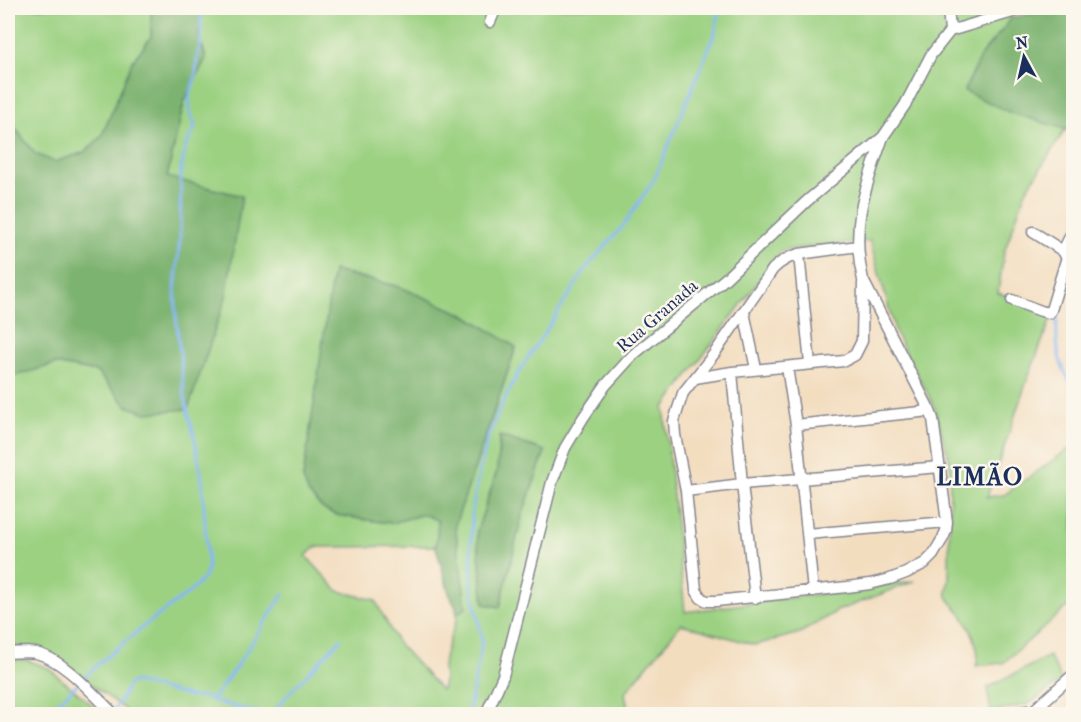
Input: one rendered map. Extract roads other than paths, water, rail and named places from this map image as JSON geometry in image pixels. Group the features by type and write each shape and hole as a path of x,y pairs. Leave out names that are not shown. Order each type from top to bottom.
{"street":[{"path":"490,22 496,8"},
{"path":"948,8 950,31 1026,8"},
{"name":"Rua Granada","path":"486,714 503,676 552,482 565,448 583,418 605,386 633,355 725,279 807,201 883,137 905,105 932,56 950,31"},
{"path":"695,378 756,369 844,361 855,355 862,341 863,280 858,246 859,215 865,188 883,137"},
{"path":"1012,300 1046,313 1052,310 1065,254 1074,228"},
{"path":"1033,232 1065,254 1074,271"},
{"path":"858,246 798,254 784,259 773,269 744,312 682,393 674,421 675,435 686,491 696,591 701,598 707,601 755,598 870,584 890,579 919,567 933,555 946,531 947,522 935,428 930,411 863,280"},
{"path":"798,254 810,364"},
{"path":"744,312 756,369"},
{"path":"787,367 796,425 813,591"},
{"path":"732,372 755,598"},
{"path":"796,425 930,411"},
{"path":"686,491 940,467"},
{"path":"807,534 947,522"},
{"path":"8,653 35,652 50,658 64,667 114,714"},
{"path":"1007,714 1033,712 1074,674"}],"waterway":[{"path":"46,714 97,665 191,591 204,578 208,568 202,479 184,393 175,289 180,239 181,169 186,146 195,127 190,114 189,96 196,75 201,44 201,8"},
{"path":"468,714 482,639 472,588 472,512 489,434 518,373 587,267 623,226 655,178 715,33 720,8"},
{"path":"1061,293 1057,320 1057,346 1062,366 1074,390"},
{"path":"212,700 284,593"},
{"path":"272,714 341,639"},
{"path":"103,714 113,710 129,684 135,682 192,697 207,697 213,701 251,711 276,714"},
{"path":"81,714 90,714"}],"district":[{"name":"LIMÃO","path":"980,477"}]}
